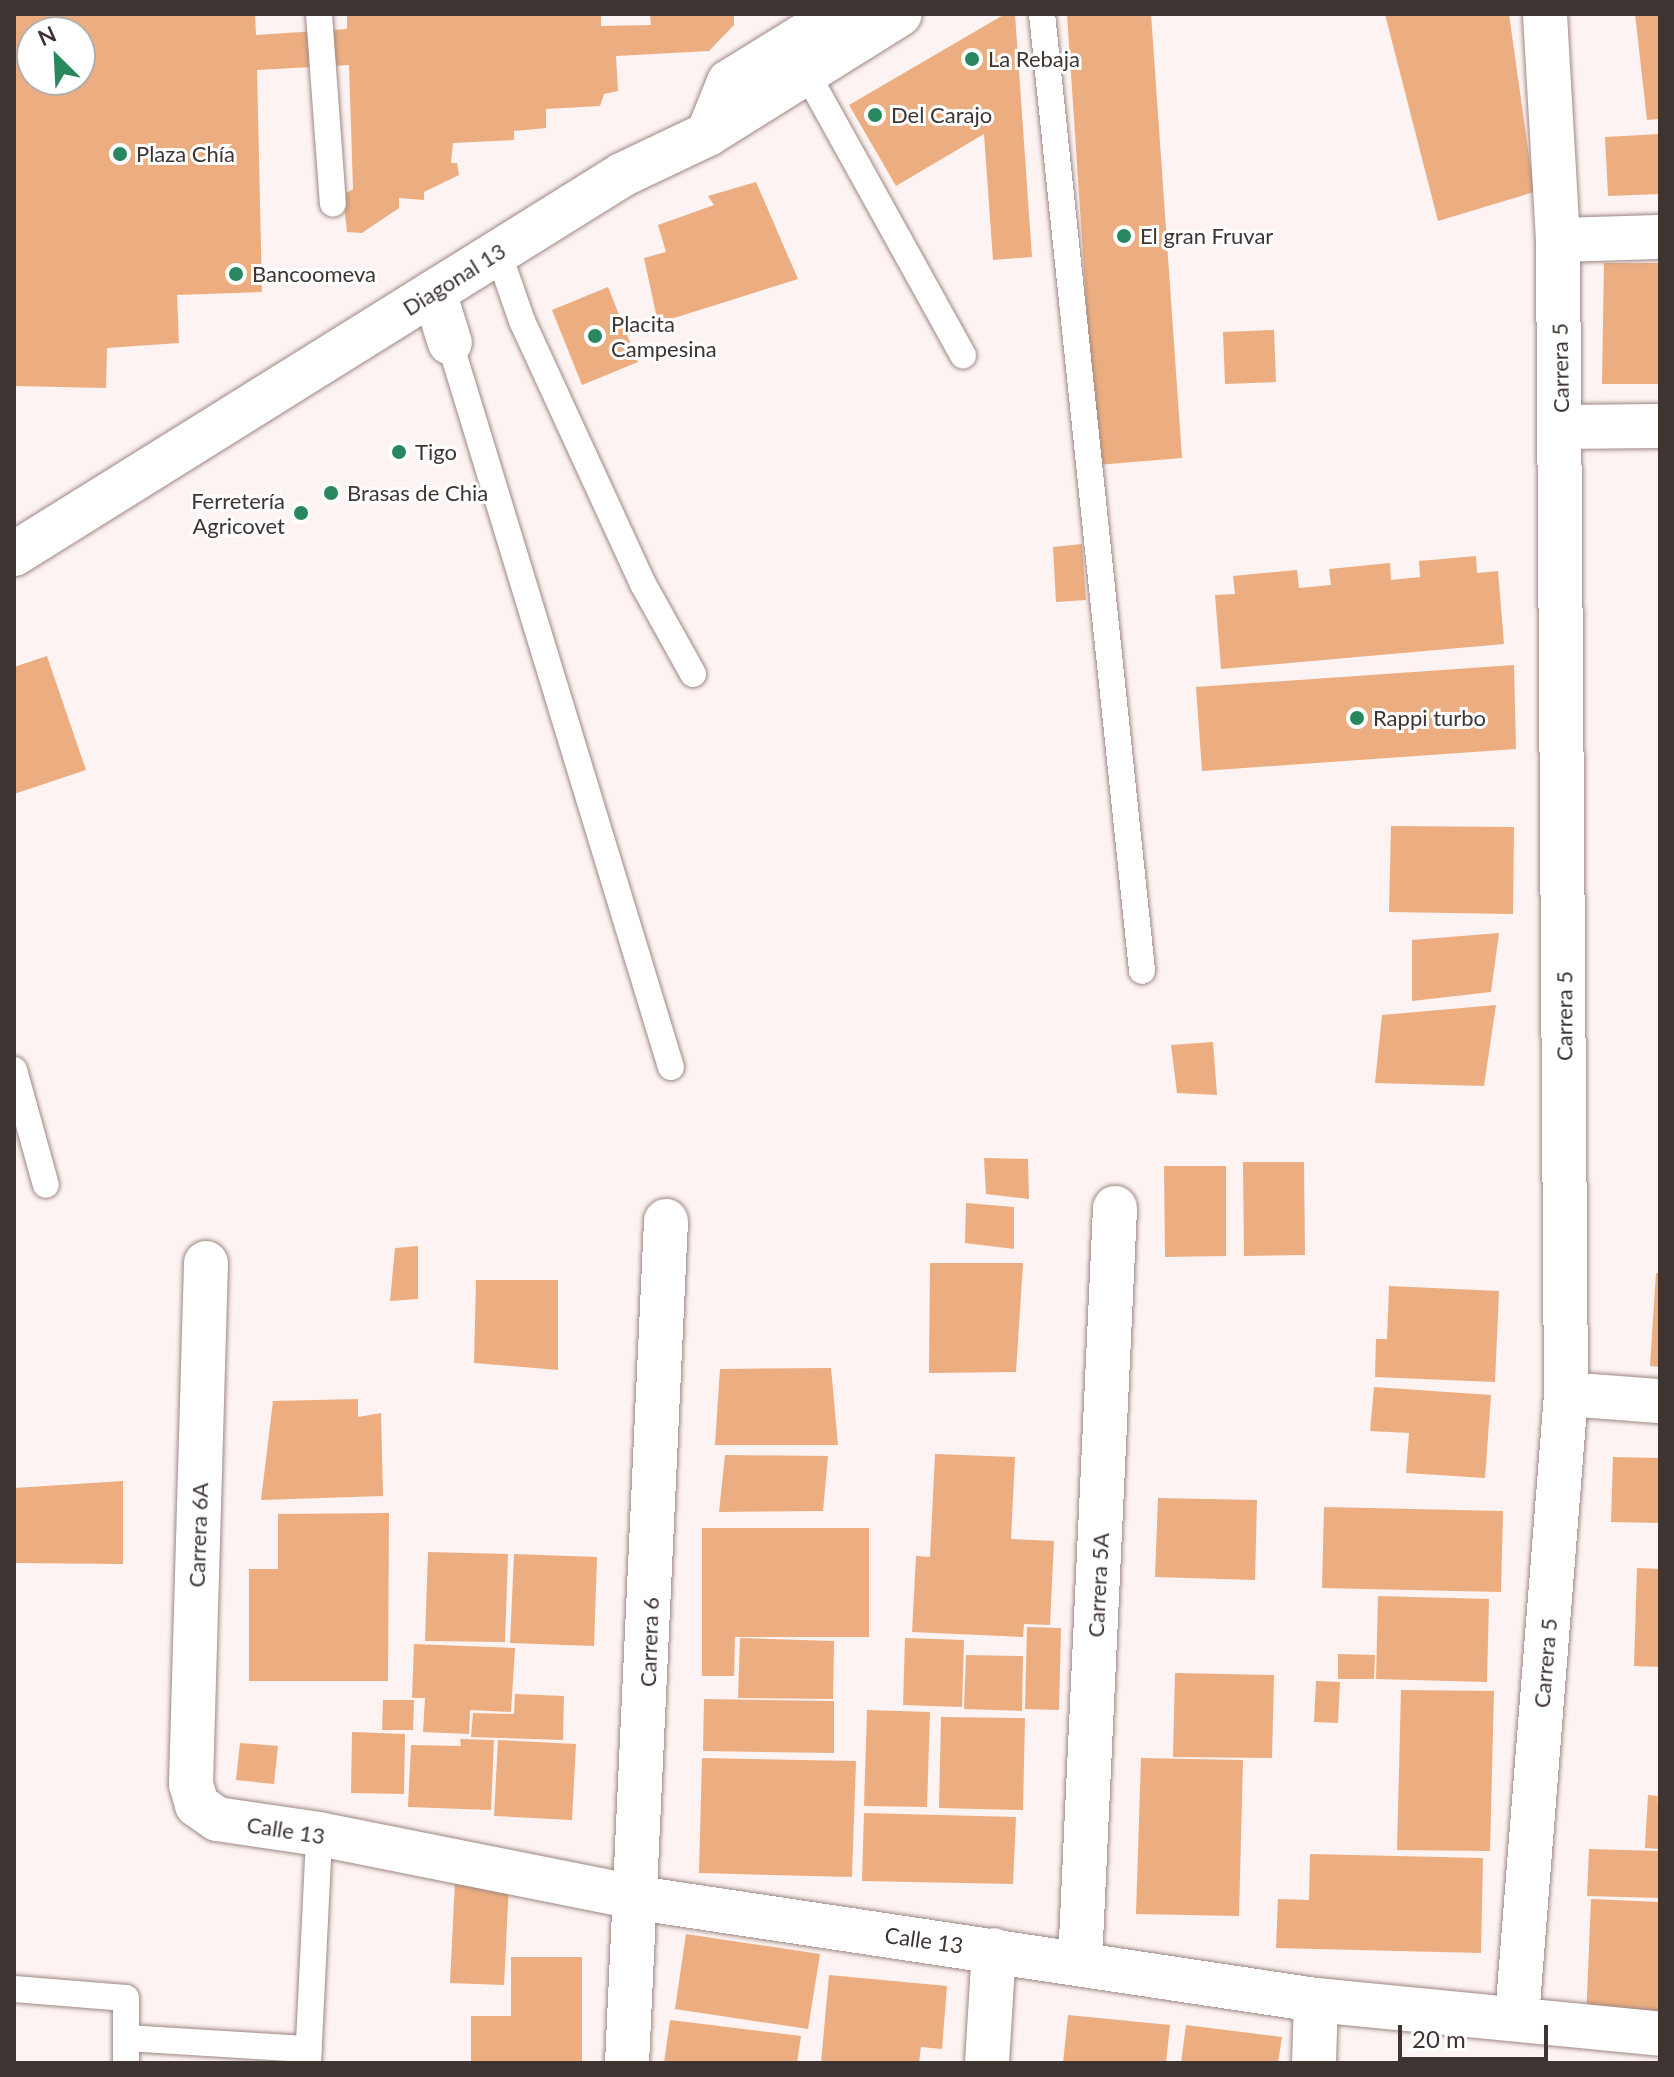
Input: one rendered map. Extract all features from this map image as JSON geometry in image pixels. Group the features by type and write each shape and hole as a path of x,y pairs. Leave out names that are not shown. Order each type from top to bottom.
{"street":[{"path":"708,134 729,82 839,14"},
{"name":"Diagonal 13","path":"14,554 622,175 708,134 900,14"},
{"name":"Carrera 5","path":"1517,2017 1566,1394 1558,240 1545,14"},
{"path":"1558,240 1660,237"},
{"path":"434,292 450,343"},
{"path":"1560,427 1660,426"},
{"name":"Carrera 5A","path":"1080,1962 1115,1208"},
{"name":"Carrera 6","path":"627,2063 638,1898 666,1221"},
{"name":"Carrera 6A","path":"197,1805 191,1784 206,1263"},
{"path":"1566,1394 1660,1401"},
{"name":"Calle 13","path":"197,1805 217,1819 319,1834 638,1898 1080,1962 1316,2000 1517,2017 1660,2034"},
{"path":"987,2063 994,1950"},
{"path":"1314,2063 1316,2000"}],"lane":[{"path":"319,14 333,203"},
{"path":"1042,14 1142,971"},
{"path":"806,72 963,355"},
{"path":"498,252 522,321 636,570 693,674"},
{"path":"450,343 671,1067"},
{"path":"14,1070 46,1185"},
{"path":"14,1989 126,1998 127,2050 308,2056 319,1834"}],"building":[{"path":"14,14 255,14 256,35 347,29 347,14 601,14 601,26 651,25 650,14 734,14 734,25 709,51 616,56 618,91 604,94 600,106 546,109 546,128 514,131 514,140 453,143 451,163 457,163 459,175 424,192 424,200 399,198 399,208 362,233 347,232 343,195 353,189 349,65 257,70 262,292 177,295 179,343 107,348 106,388 14,386"},
{"path":"1005,14 1015,14 1032,257 993,260 984,134 896,186 849,105"},
{"name":"El gran Fruvar","path":"1067,14 1151,14 1182,458 1097,465"},
{"path":"1385,14 1509,14 1534,192 1438,221"},
{"path":"1635,14 1660,14 1660,119 1647,120"},
{"path":"1660,134 1660,194 1608,196 1605,137"},
{"path":"756,182 798,279 658,323 644,258 666,252 658,225 714,205 708,196"},
{"path":"1604,263 1660,263 1660,384 1602,384"},
{"name":"Placita Campesina","path":"608,287 638,362 582,385 552,310"},
{"path":"1274,330 1276,382 1225,384 1223,332"},
{"path":"1082,544 1086,600 1056,602 1053,547"},
{"path":"1476,556 1477,573 1498,571 1504,644 1221,669 1215,595 1235,594 1233,576 1297,570 1299,588 1331,585 1329,569 1390,563 1391,580 1420,577 1419,561"},
{"path":"47,656 86,770 14,794 14,667"},
{"name":"Rappi turbo","path":"1514,665 1516,749 1202,771 1196,687"},
{"path":"1391,826 1514,827 1513,914 1389,912"},
{"path":"1499,933 1491,992 1412,1001 1412,940"},
{"path":"1496,1005 1484,1086 1375,1083 1382,1015"},
{"path":"1213,1042 1217,1095 1177,1093 1171,1045"},
{"path":"984,1158 1028,1159 1029,1199 986,1194"},
{"path":"1243,1162 1304,1162 1305,1255 1244,1256"},
{"path":"1164,1166 1226,1166 1226,1256 1165,1257"},
{"path":"966,1203 1014,1207 1014,1249 965,1243"},
{"path":"418,1246 418,1299 390,1301 395,1248"},
{"path":"930,1263 1023,1263 1016,1372 929,1373"},
{"path":"1656,1273 1660,1273 1660,1367 1650,1366"},
{"path":"476,1280 558,1280 558,1370 474,1363"},
{"path":"1389,1286 1499,1291 1495,1382 1375,1377 1376,1339 1387,1339"},
{"path":"831,1368 838,1445 715,1445 720,1369"},
{"path":"1374,1387 1491,1395 1485,1478 1406,1473 1409,1433 1370,1431"},
{"path":"358,1399 358,1417 381,1413 383,1496 261,1500 273,1401"},
{"path":"935,1454 1015,1457 1011,1539 1054,1541 1050,1625 1024,1624 1023,1637 912,1632 916,1556 930,1557"},
{"path":"725,1455 828,1456 823,1511 719,1512"},
{"path":"1613,1457 1660,1458 1660,1523 1611,1522"},
{"path":"123,1481 123,1564 14,1563 14,1488"},
{"path":"1158,1498 1257,1500 1255,1580 1155,1577"},
{"path":"1324,1507 1503,1511 1501,1592 1322,1588"},
{"path":"389,1513 388,1681 249,1681 249,1569 278,1569 278,1514"},
{"path":"702,1528 869,1528 869,1637 735,1637 734,1676 702,1676"},
{"path":"428,1552 508,1554 505,1642 425,1641"},
{"path":"514,1554 597,1557 594,1646 510,1643"},
{"path":"1637,1568 1660,1569 1660,1667 1634,1666"},
{"path":"1378,1596 1489,1599 1487,1682 1376,1679"},
{"path":"1027,1627 1061,1628 1059,1710 1025,1709"},
{"path":"740,1638 834,1641 833,1699 738,1698"},
{"path":"905,1638 964,1640 962,1707 903,1705"},
{"path":"414,1644 515,1648 511,1712 470,1710 469,1734 423,1732 425,1698 412,1698"},
{"path":"1338,1654 1375,1655 1374,1679 1338,1679"},
{"path":"966,1655 1023,1656 1022,1711 964,1709"},
{"path":"1175,1673 1274,1675 1272,1758 1173,1757"},
{"path":"1316,1681 1340,1682 1338,1723 1314,1722"},
{"path":"1401,1690 1494,1691 1490,1851 1397,1850"},
{"path":"515,1694 564,1696 563,1740 471,1737 473,1713 514,1714"},
{"path":"704,1699 834,1701 834,1753 703,1751"},
{"path":"383,1700 414,1700 413,1730 382,1730"},
{"path":"867,1710 930,1712 927,1807 864,1806"},
{"path":"941,1717 1025,1718 1023,1810 939,1808"},
{"path":"352,1732 405,1734 404,1794 351,1793"},
{"path":"460,1739 494,1740 491,1810 408,1807 411,1745 461,1746"},
{"path":"498,1740 576,1744 572,1820 494,1816"},
{"path":"240,1743 278,1746 274,1784 236,1780"},
{"path":"702,1758 856,1761 852,1877 699,1873"},
{"path":"1141,1758 1243,1760 1239,1916 1136,1914"},
{"path":"1657,1788 1660,1849 1645,1848 1648,1795 1657,1796"},
{"path":"864,1813 1016,1817 1013,1884 862,1881"},
{"path":"1589,1849 1660,1851 1660,1898 1587,1896"},
{"path":"1310,1854 1483,1858 1481,1953 1276,1948 1278,1899 1309,1900"},
{"path":"455,1881 509,1883 504,1985 450,1983"},
{"path":"1591,1899 1660,1902 1660,2023 1586,2020"},
{"path":"686,1934 820,1954 808,2029 675,2009"},
{"path":"511,1957 582,1957 582,2063 471,2063 471,2016 511,2016"},
{"path":"829,1975 947,1986 942,2049 921,2047 919,2063 821,2063"},
{"path":"1068,2015 1170,2025 1166,2063 1063,2063"},
{"path":"670,2020 801,2036 797,2063 664,2063"},
{"path":"1186,2025 1282,2037 1278,2063 1181,2063"}],"place":[{"name":"La Rebaja","path":"972,59"},
{"name":"Del Carajo","path":"875,115"},
{"name":"Plaza Chía","path":"120,154"},
{"name":"El gran Fruvar","path":"1124,236"},
{"name":"Bancoomeva","path":"236,274"},
{"name":"Placita Campesina","path":"595,336"},
{"name":"Tigo","path":"399,452"},
{"name":"Brasas de Chia","path":"331,493"},
{"name":"Ferretería Agricovet","path":"301,513"},
{"name":"Rappi turbo","path":"1357,718"}]}
